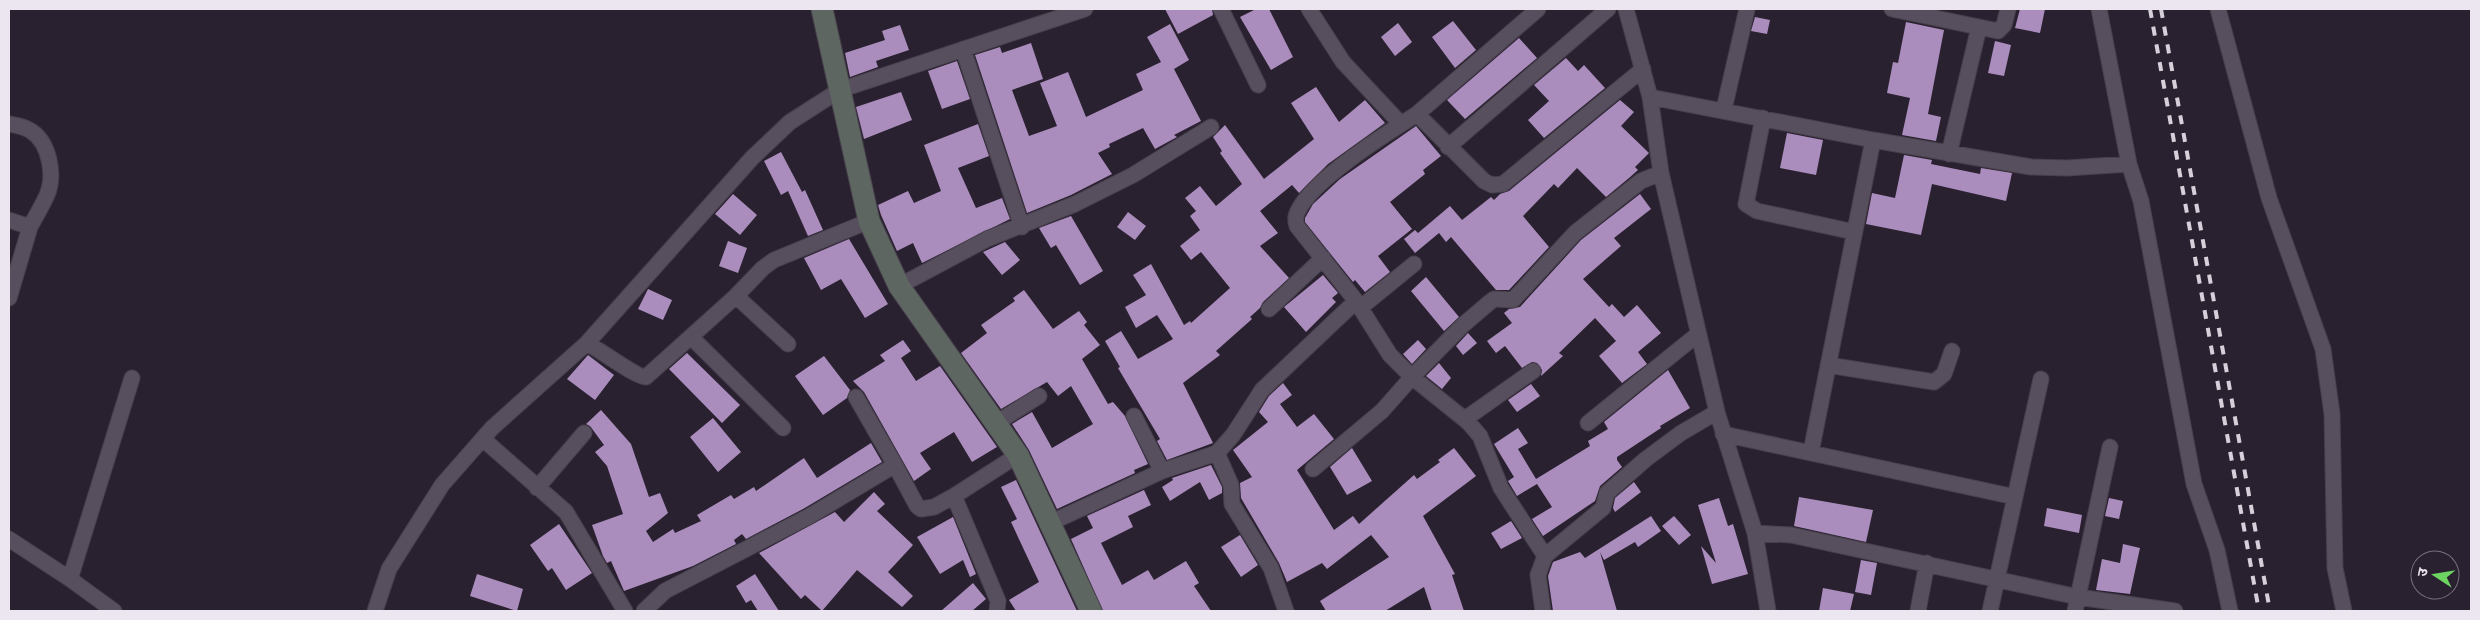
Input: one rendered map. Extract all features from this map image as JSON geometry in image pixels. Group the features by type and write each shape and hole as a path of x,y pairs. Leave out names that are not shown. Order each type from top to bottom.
{"street":[{"path":"822,9 869,220 899,286 1018,455 1092,611"},
{"path":"374,611 389,569 442,485 483,439 587,343 752,158 790,122 840,90 1085,9"},
{"path":"1221,9 1258,85"},
{"path":"1309,9 1344,62 1401,124"},
{"path":"1538,9 1417,114 1357,154 1301,205 1295,218 1297,226 1358,304 1390,355 1412,377 1465,419 1480,436 1501,488 1545,556"},
{"path":"1448,147 1608,9"},
{"path":"1626,9 1650,97 1661,173 1717,412 1756,533 1768,611"},
{"path":"1724,109 1747,9"},
{"path":"1892,9 1935,13 1994,31 2001,29 2008,9"},
{"path":"2099,9 2129,164 2141,201 2194,484 2217,550 2230,611"},
{"path":"2218,9 2274,215 2324,350 2332,414 2335,568 2344,611"},
{"path":"1949,154 1979,27"},
{"path":"963,49 1022,227"},
{"path":"1417,114 1484,181 1492,185 1503,184 1643,68"},
{"path":"1650,97 1724,109 1949,154 2031,167 2067,168 2129,164"},
{"path":"1763,118 1746,204 1757,211 1854,232"},
{"path":"9,124 31,130 47,150 50,176 48,194 30,227 9,297"},
{"path":"899,286 987,239 1022,227 1075,204 1133,175 1211,127"},
{"path":"1811,452 1873,140"},
{"path":"1313,468 1382,411 1463,325 1490,302 1494,300 1513,300 1575,233 1642,180 1661,173"},
{"path":"9,220 30,227"},
{"path":"587,343 613,358 640,378 651,373 692,338 763,268 774,260 869,220"},
{"path":"1269,309 1323,258"},
{"path":"1050,524 1162,471 1217,453 1237,430 1246,412 1262,390 1358,304 1414,264"},
{"path":"736,296 788,344"},
{"path":"1588,423 1698,334"},
{"path":"692,338 783,428"},
{"path":"1828,365 1934,382 1944,374 1952,351"},
{"path":"1465,419 1533,371"},
{"path":"70,579 132,378"},
{"path":"1990,611 2041,379"},
{"path":"996,423 1039,396"},
{"path":"856,397 917,506 922,509 934,507 954,496 1018,455"},
{"path":"1543,611 1538,576 1545,556 1603,508 1607,493 1646,459 1681,433 1717,412"},
{"path":"1134,416 1162,471"},
{"path":"538,488 584,433"},
{"path":"1723,434 2015,497"},
{"path":"483,439 566,512 625,611"},
{"path":"2076,604 2110,447"},
{"path":"1217,453 1231,484 1232,504 1271,568 1286,611"},
{"path":"644,611 665,591 808,517 895,465"},
{"path":"954,496 998,601 997,611"},
{"path":"1756,533 1791,535 1996,578 2076,604 2175,611"},
{"path":"9,539 70,579 114,611"},
{"path":"1918,611 1927,563"}],"building":[{"path":"1165,9 1212,9 1213,15 1178,34"},
{"path":"1256,9 1269,9 1293,57 1271,70 1240,17"},
{"path":"2020,9 2045,9 2040,33 2015,28"},
{"path":"1755,17 1770,20 1767,34 1751,31"},
{"path":"1453,21 1476,50 1455,68 1432,37"},
{"path":"1906,22 1944,30 1928,114 1941,117 1936,141 1902,135 1910,98 1887,93 1893,62 1898,63"},
{"path":"1398,23 1412,42 1395,56 1381,37"},
{"path":"1170,24 1189,60 1174,69 1201,121 1174,135 1177,137 1155,149 1143,128 1109,144 1110,147 1098,153 1112,174 1071,195 1027,213 975,55 1000,47 1002,53 1031,43 1043,79 1012,90 1029,136 1057,126 1040,83 1068,72 1086,117 1143,90 1136,74 1161,62 1147,37"},
{"path":"900,25 909,50 876,61 878,67 850,77 845,53 885,40 882,31"},
{"path":"1519,38 1537,58 1465,119 1447,100"},
{"path":"1995,41 2011,45 2004,76 1988,73"},
{"path":"1566,58 1578,71 1584,65 1605,88 1544,138 1528,120 1549,101 1534,85"},
{"path":"957,61 970,99 942,109 928,71"},
{"path":"1316,87 1339,122 1365,100 1385,123 1328,164 1299,193 1292,185 1260,211 1278,233 1260,246 1289,278 1263,302 1260,308 1250,317 1252,319 1216,351 1220,355 1183,383 1213,443 1167,460 1157,441 1160,439 1118,368 1120,367 1105,341 1121,331 1138,359 1173,339 1157,315 1136,328 1125,307 1146,295 1133,275 1151,264 1184,325 1190,321 1191,323 1230,288 1201,252 1191,260 1180,246 1200,230 1190,216 1196,211 1185,198 1200,186 1216,206 1242,184 1220,153 1222,151 1213,137 1225,125 1264,179 1314,139 1291,103"},
{"path":"901,92 912,120 864,139 856,107"},
{"path":"1620,100 1634,112 1621,126 1649,153 1635,167 1638,170 1606,197 1577,168 1558,188 1554,184 1523,216 1549,247 1509,290 1496,290 1451,237 1446,242 1439,233 1415,253 1404,239 1415,230 1418,233 1450,206 1462,220 1491,197 1494,200 1500,194 1509,191"},
{"path":"978,124 989,156 958,168 976,208 1002,198 1010,219 922,263 913,243 897,251 878,205 908,191 914,203 941,191 924,145"},
{"path":"1416,126 1441,156 1423,170 1425,174 1390,202 1412,229 1378,256 1390,272 1365,292 1355,280 1353,282 1305,222 1305,218 1313,204 1340,179"},
{"path":"1787,133 1823,140 1816,175 1780,168"},
{"path":"781,152 802,192 805,190 823,230 808,236 788,191 781,195 764,161"},
{"path":"1904,155 1932,160 1931,164 1980,174 1981,168 2012,173 2006,201 1932,184 1921,235 1866,224 1872,193 1895,198"},
{"path":"733,194 757,215 740,235 715,214"},
{"path":"1640,194 1651,209 1614,238 1621,246 1583,279 1609,307 1612,304 1624,317 1637,305 1661,333 1638,352 1647,364 1622,383 1599,356 1616,341 1595,318 1559,353 1563,356 1541,376 1542,370 1537,363 1532,362 1522,368 1505,346 1496,353 1487,341 1512,323 1504,313 1509,309 1520,307 1581,240"},
{"path":"1128,212 1146,226 1135,240 1117,227"},
{"path":"1071,216 1103,271 1080,285 1056,245 1051,248 1039,228"},
{"path":"849,239 888,304 865,318 841,279 821,290 804,258"},
{"path":"728,241 747,248 738,273 719,266"},
{"path":"1005,242 1020,260 1002,275 983,252"},
{"path":"1323,275 1338,293 1332,298 1336,302 1306,332 1284,307"},
{"path":"1426,277 1459,317 1444,331 1411,291"},
{"path":"648,289 672,300 663,320 638,309"},
{"path":"1024,290 1053,329 1079,311 1087,322 1084,325 1100,345 1082,359 1108,404 1113,402 1125,416 1148,464 1134,470 1135,473 1057,509 1029,450 1012,424 1032,412 1052,448 1093,424 1071,386 1058,396 1047,382 1001,409 961,353 987,333 981,325 1015,301 1013,298"},
{"path":"1468,333 1477,343 1463,355 1456,346"},
{"path":"903,340 911,351 901,358 916,381 940,366 997,447 972,462 954,432 920,453 931,469 914,481 864,392 853,381 885,361 880,355"},
{"path":"1418,340 1426,349 1412,364 1403,354"},
{"path":"687,353 740,405 722,423 669,369"},
{"path":"588,355 614,375 595,400 567,379"},
{"path":"824,356 850,390 847,398 823,415 795,376"},
{"path":"1439,363 1451,378 1442,389 1426,376"},
{"path":"1668,370 1690,408 1660,426 1661,428 1617,457 1622,467 1600,486 1595,501 1543,536 1532,519 1552,507 1537,484 1517,496 1508,481 1514,477 1494,444 1518,428 1528,443 1518,449 1536,479 1590,446 1588,441 1608,429 1604,422"},
{"path":"1283,383 1292,395 1280,404 1297,427 1314,414 1334,439 1297,470 1334,530 1353,516 1359,524 1414,475 1417,479 1440,462 1438,460 1454,448 1476,476 1423,516 1455,574 1452,575 1464,611 1432,611 1424,587 1385,611 1326,611 1320,601 1389,557 1371,535 1327,569 1322,563 1287,582 1279,563 1241,498 1240,483 1252,477 1233,450 1268,422 1259,412 1269,396"},
{"path":"1531,384 1540,396 1517,412 1508,400"},
{"path":"601,410 631,444 649,497 660,493 668,513 646,531 653,542 673,529 675,533 701,521 697,515 731,495 734,499 754,487 756,491 804,458 817,478 871,443 882,462 803,509 746,539 742,534 734,540 736,544 693,566 624,591 611,561 607,563 603,556 592,525 623,514 607,466 595,452 604,445 590,426 586,424"},
{"path":"713,418 741,452 718,472 690,437"},
{"path":"1352,448 1372,481 1347,495 1330,467"},
{"path":"1211,465 1222,487 1222,493 1209,500 1200,482 1170,501 1162,487 1173,480 1172,478"},
{"path":"1016,480 1077,611 1016,611 1009,600 1039,582 1011,522 1017,519 1001,487"},
{"path":"1634,482 1641,492 1615,512 1613,508 1615,498"},
{"path":"1144,490 1151,505 1128,516 1133,527 1101,543 1122,585 1148,570 1154,580 1186,561 1199,583 1194,586 1211,611 1103,611 1071,539 1093,528 1087,516"},
{"path":"874,492 885,504 877,511 913,545 888,572 913,596 902,607 857,570 822,611 805,595 801,599 759,553 835,512 844,522"},
{"path":"1799,497 1873,510 1866,542 1794,526"},
{"path":"1719,498 1728,526 1733,524 1748,574 1712,584 1701,546 1716,563 1698,505"},
{"path":"2109,498 2123,501 2119,519 2105,516"},
{"path":"2047,508 2082,515 2079,533 2044,526"},
{"path":"1651,516 1661,531 1638,547 1635,542 1604,560 1600,552 1617,611 1553,611 1548,576 1553,562 1580,552 1585,558"},
{"path":"1674,516 1691,535 1679,545 1662,526"},
{"path":"953,517 976,574 970,577 963,560 940,574 917,537"},
{"path":"1511,521 1522,538 1501,549 1491,533"},
{"path":"559,524 592,573 566,590 552,568 548,571 530,545"},
{"path":"1240,535 1258,565 1241,577 1221,547"},
{"path":"2123,544 2140,548 2130,594 2096,590 2102,559 2120,563"},
{"path":"1861,560 1877,563 1871,595 1855,592"},
{"path":"477,574 523,589 517,611 470,596"},
{"path":"755,574 779,611 758,611 751,600 746,603 736,586"},
{"path":"973,583 986,599 972,611 941,611"},
{"path":"1823,588 1854,594 1850,611 1819,611"}],"railway":[{"path":"2150,9 2259,611"},
{"path":"2161,9 2270,611"}]}
